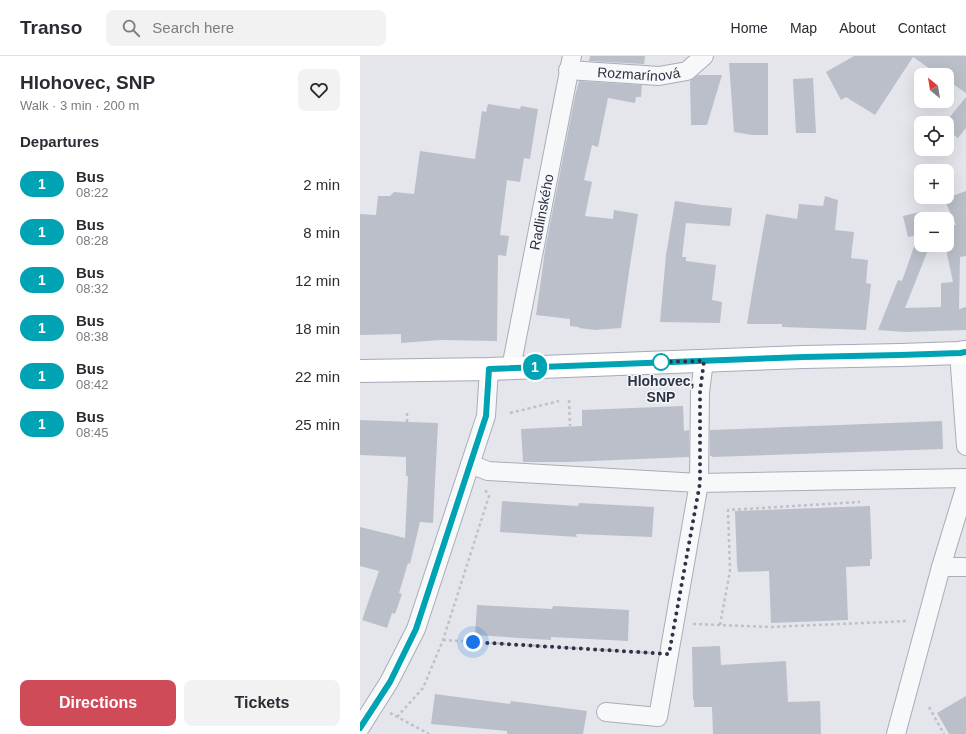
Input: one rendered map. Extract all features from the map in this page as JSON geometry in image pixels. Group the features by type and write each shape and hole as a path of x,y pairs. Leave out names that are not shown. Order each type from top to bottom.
{"main road":[{"path":"360,371 489,369 963,352"}],"street":[{"name":"Rozmarínová","path":"570,63 659,76 687,71 704,56"},
{"name":"Radlinského","path":"511,368 570,63"},
{"path":"963,352 966,446"},
{"path":"606,712 658,717 700,483 700,392 704,361"},
{"path":"360,728 390,682 416,629 486,416 489,369"},
{"path":"470,464 488,471 700,483 966,478"},
{"path":"896,734 941,567 966,485"},
{"path":"941,567 966,567"}],"path":[{"path":"569,400 570,426"},
{"path":"510,413 559,401"},
{"path":"407,411 407,422"},
{"path":"398,717 424,688 443,640 489,496 483,487"},
{"path":"720,625 730,571 728,510 860,502"},
{"path":"674,623 771,628 909,621"},
{"path":"443,640 669,654"},
{"path":"929,707 944,734"},
{"path":"387,712 429,734"}],"building":[{"path":"590,56 645,56 644,64 589,61"},
{"path":"854,56 966,56 966,93 954,85 954,68 929,68 913,57 875,115 846,97 841,100 826,72"},
{"path":"729,63 768,63 768,135 752,135 734,132"},
{"path":"698,75 722,75 707,125 691,125 690,81"},
{"path":"813,78 816,133 796,133 793,79"},
{"path":"579,81 642,85 641,97 636,97 635,103 608,98 598,147 592,145 584,180 592,182 585,216 613,219 614,210 638,214 621,328 595,330 579,328 570,326 570,319 536,315 545,250"},
{"path":"966,97 966,128 958,138 954,135 954,116 951,116"},
{"path":"488,104 520,109 521,106 538,109 530,159 524,158 520,182 507,180 500,235 509,236 506,256 498,255 497,341 440,340 401,343 401,334 360,335 360,214 376,215 378,196 390,196 394,192 414,194 420,151 475,159 482,111 486,112"},
{"path":"966,191 966,256 960,257 959,309 966,307 966,330 905,332 878,330 898,280 902,281 914,246 914,252 927,252 905,308 941,307 941,283 953,282 947,252 954,252 954,225 956,225 954,221 954,212 950,212 946,204 954,204 954,195"},
{"path":"825,196 838,200 835,230 854,232 851,258 868,260 866,283 871,284 866,330 782,327 782,324 747,324 766,214 797,219 799,204 823,206"},
{"path":"675,201 732,208 730,226 686,223 682,257 686,257 686,261 716,265 712,300 722,302 720,323 660,322 666,255"},
{"path":"914,213 914,236 908,237 903,216"},
{"path":"683,406 684,431 689,430 689,457 568,462 523,462 521,429 582,426 582,410"},
{"path":"360,420 438,423 433,523 420,522 410,564 408,563 399,593 402,594 395,614 392,613 387,628 362,620 379,571 360,566 360,527 405,538 408,476 406,476 406,457 360,455"},
{"path":"942,421 943,449 710,456 710,430"},
{"path":"502,501 578,506 579,503 654,507 652,537 576,534 577,537 500,532"},
{"path":"870,506 872,559 870,559 870,566 846,567 848,620 771,623 769,571 738,572 735,511"},
{"path":"477,605 552,609 553,606 629,610 628,641 551,637 551,640 475,635"},
{"path":"720,646 721,665 786,661 788,702 820,701 821,734 713,734 712,707 694,707 692,647"},
{"path":"435,694 510,704 511,701 587,711 583,734 507,734 507,731 431,724"},
{"path":"966,696 966,734 949,734 937,713"}],"bus line":[{"name":"1","path":"360,728 390,682 416,629 486,416 489,369 966,352"}],"place":[{"name":"Hlohovec, SNP","path":"661,362"}],"route":[{"path":"473,642 669,654 700,483 700,392 704,361 659,362 661,362"}]}
